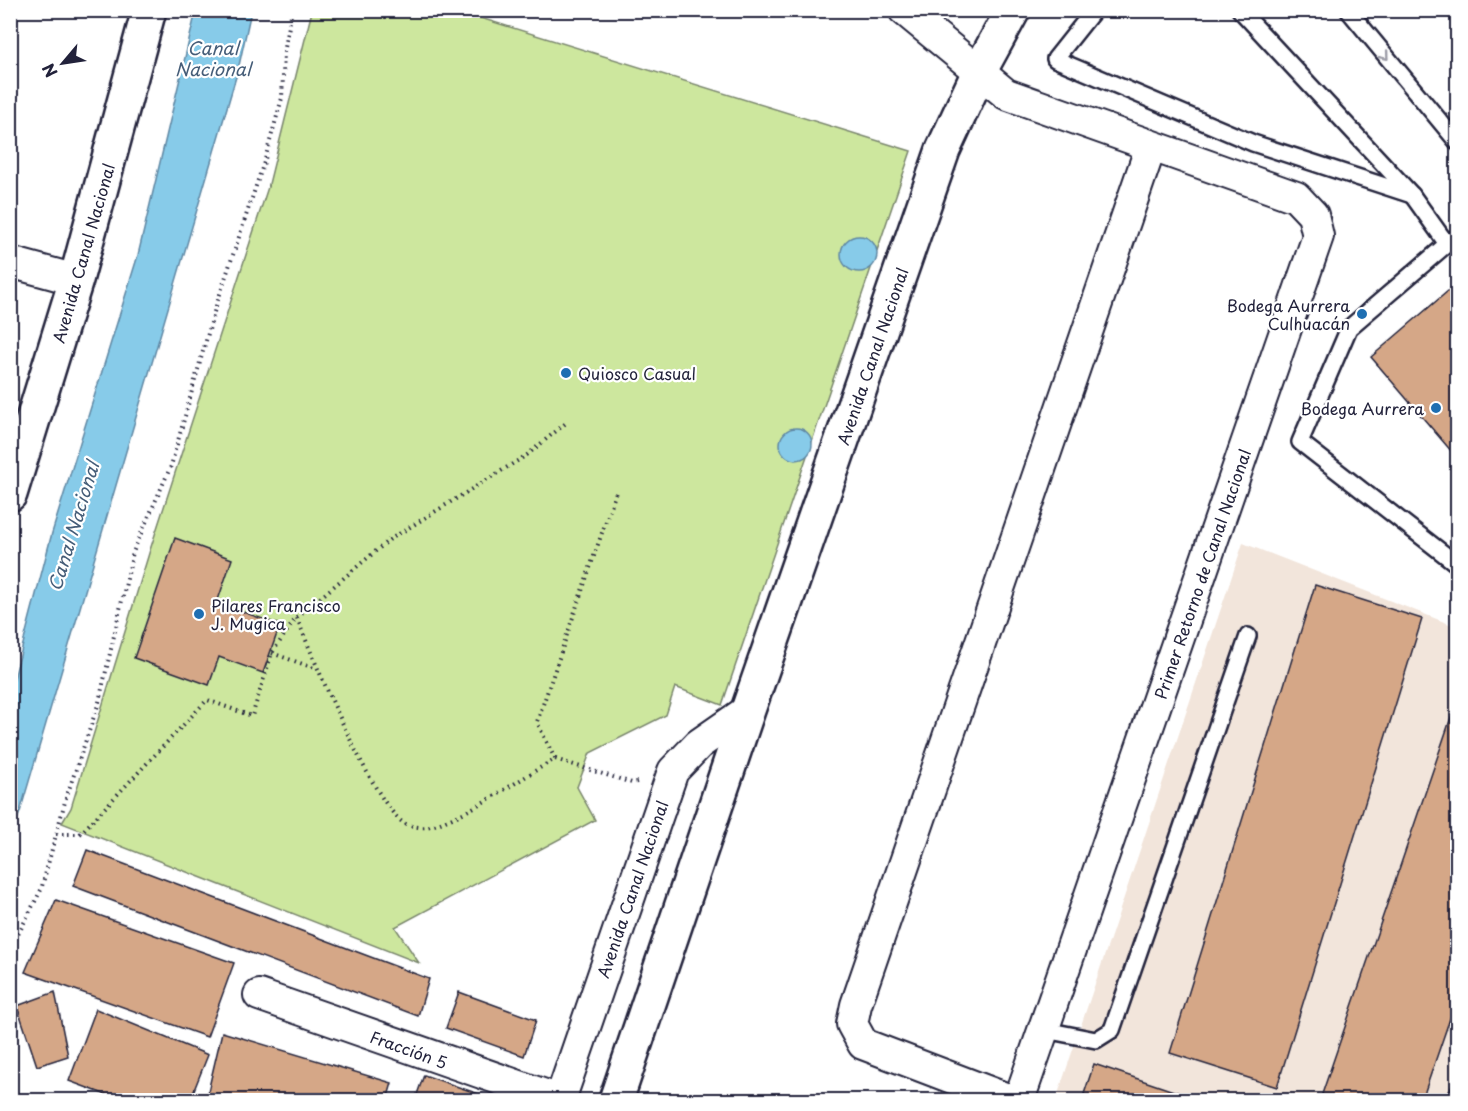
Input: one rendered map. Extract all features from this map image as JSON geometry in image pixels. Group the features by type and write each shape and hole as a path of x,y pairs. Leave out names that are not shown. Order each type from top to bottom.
{"street":[{"name":"Avenida Canal Nacional","path":"10,494 76,280 148,10"},
{"name":"Primer Retorno de Canal Nacional","path":"904,10 978,74 1006,94 1296,197 1313,215 1318,236 1019,1101"},
{"name":"Avenida Canal Nacional","path":"616,1101 748,710 943,150 978,74 1013,10"},
{"path":"1010,1101 863,1044 852,1024 1151,146"},
{"path":"10,262 76,280"},
{"name":"Avenida Canal Nacional","path":"559,1101 673,771 699,744 748,710"},
{"name":"Fracción 5","path":"259,995 559,1101"}],"lane":[{"path":"1094,10 1055,59 1252,143 1412,195"},
{"path":"1240,10 1452,240 1349,328 1300,442 1458,565"},
{"path":"1348,10 1458,143"},
{"path":"1045,1029 1096,1040 1112,1030 1248,636"}],"path":[{"path":"10,950 41,890 56,834 99,702 134,552 171,466 217,301 282,98 284,53 292,10"},
{"path":"56,834 80,834 207,700 252,716 272,653 296,618 388,540 527,455 566,423"},
{"path":"616,492 537,722 555,759 632,783 673,771"},
{"path":"296,618 317,669 361,759 388,805 404,823 424,828 449,820 555,759"},
{"path":"272,653 317,669"}],"shaded area":[{"path":"1243,543 1457,627 1457,1100 1056,1100"}],"green space":[{"path":"312,11 458,11 911,151 722,705 675,687 666,715 590,753 577,787 595,820 395,927 419,963 62,823 71,808 150,550 269,184"}],"water":[{"name":"Canal Nacional","path":"196,11 251,11 238,70 20,812 11,834 11,690 52,533 138,255"},
{"path":"859,236 871,242 877,254 871,266 859,272 847,266 841,254 847,242"},
{"path":"796,428 807,433 812,444 807,455 796,460 785,455 780,444 785,433"}],"building":[{"name":"Bodega Aurrera","path":"1455,285 1458,285 1458,459 1371,357"},
{"name":"Pilares Francisco J. Mugica","path":"175,538 232,559 217,603 280,625 263,673 219,657 209,685 134,658"},
{"path":"1315,585 1422,619 1277,1087 1170,1053"},
{"path":"1458,697 1458,995 1422,1100 1320,1100"},
{"path":"87,850 429,979 418,1016 73,886"},
{"path":"56,900 234,963 207,1037 25,972"},
{"path":"55,992 68,1056 37,1066 17,1006"},
{"path":"459,992 536,1020 524,1056 446,1028"},
{"path":"96,1009 208,1055 190,1100 120,1100 69,1081"},
{"path":"222,1032 392,1083 387,1100 206,1100"},
{"path":"1094,1064 1200,1100 1082,1100"},
{"path":"1458,1068 1458,1100 1446,1100"},
{"path":"424,1075 496,1100 415,1100"}],"place":[{"name":"Bodega Aurrera Culhuacán","path":"1362,314"},
{"name":"Quiosco Casual","path":"566,373"},
{"name":"Bodega Aurrera","path":"1436,408"},
{"name":"Pilares Francisco J. Mugica","path":"199,614"}]}
